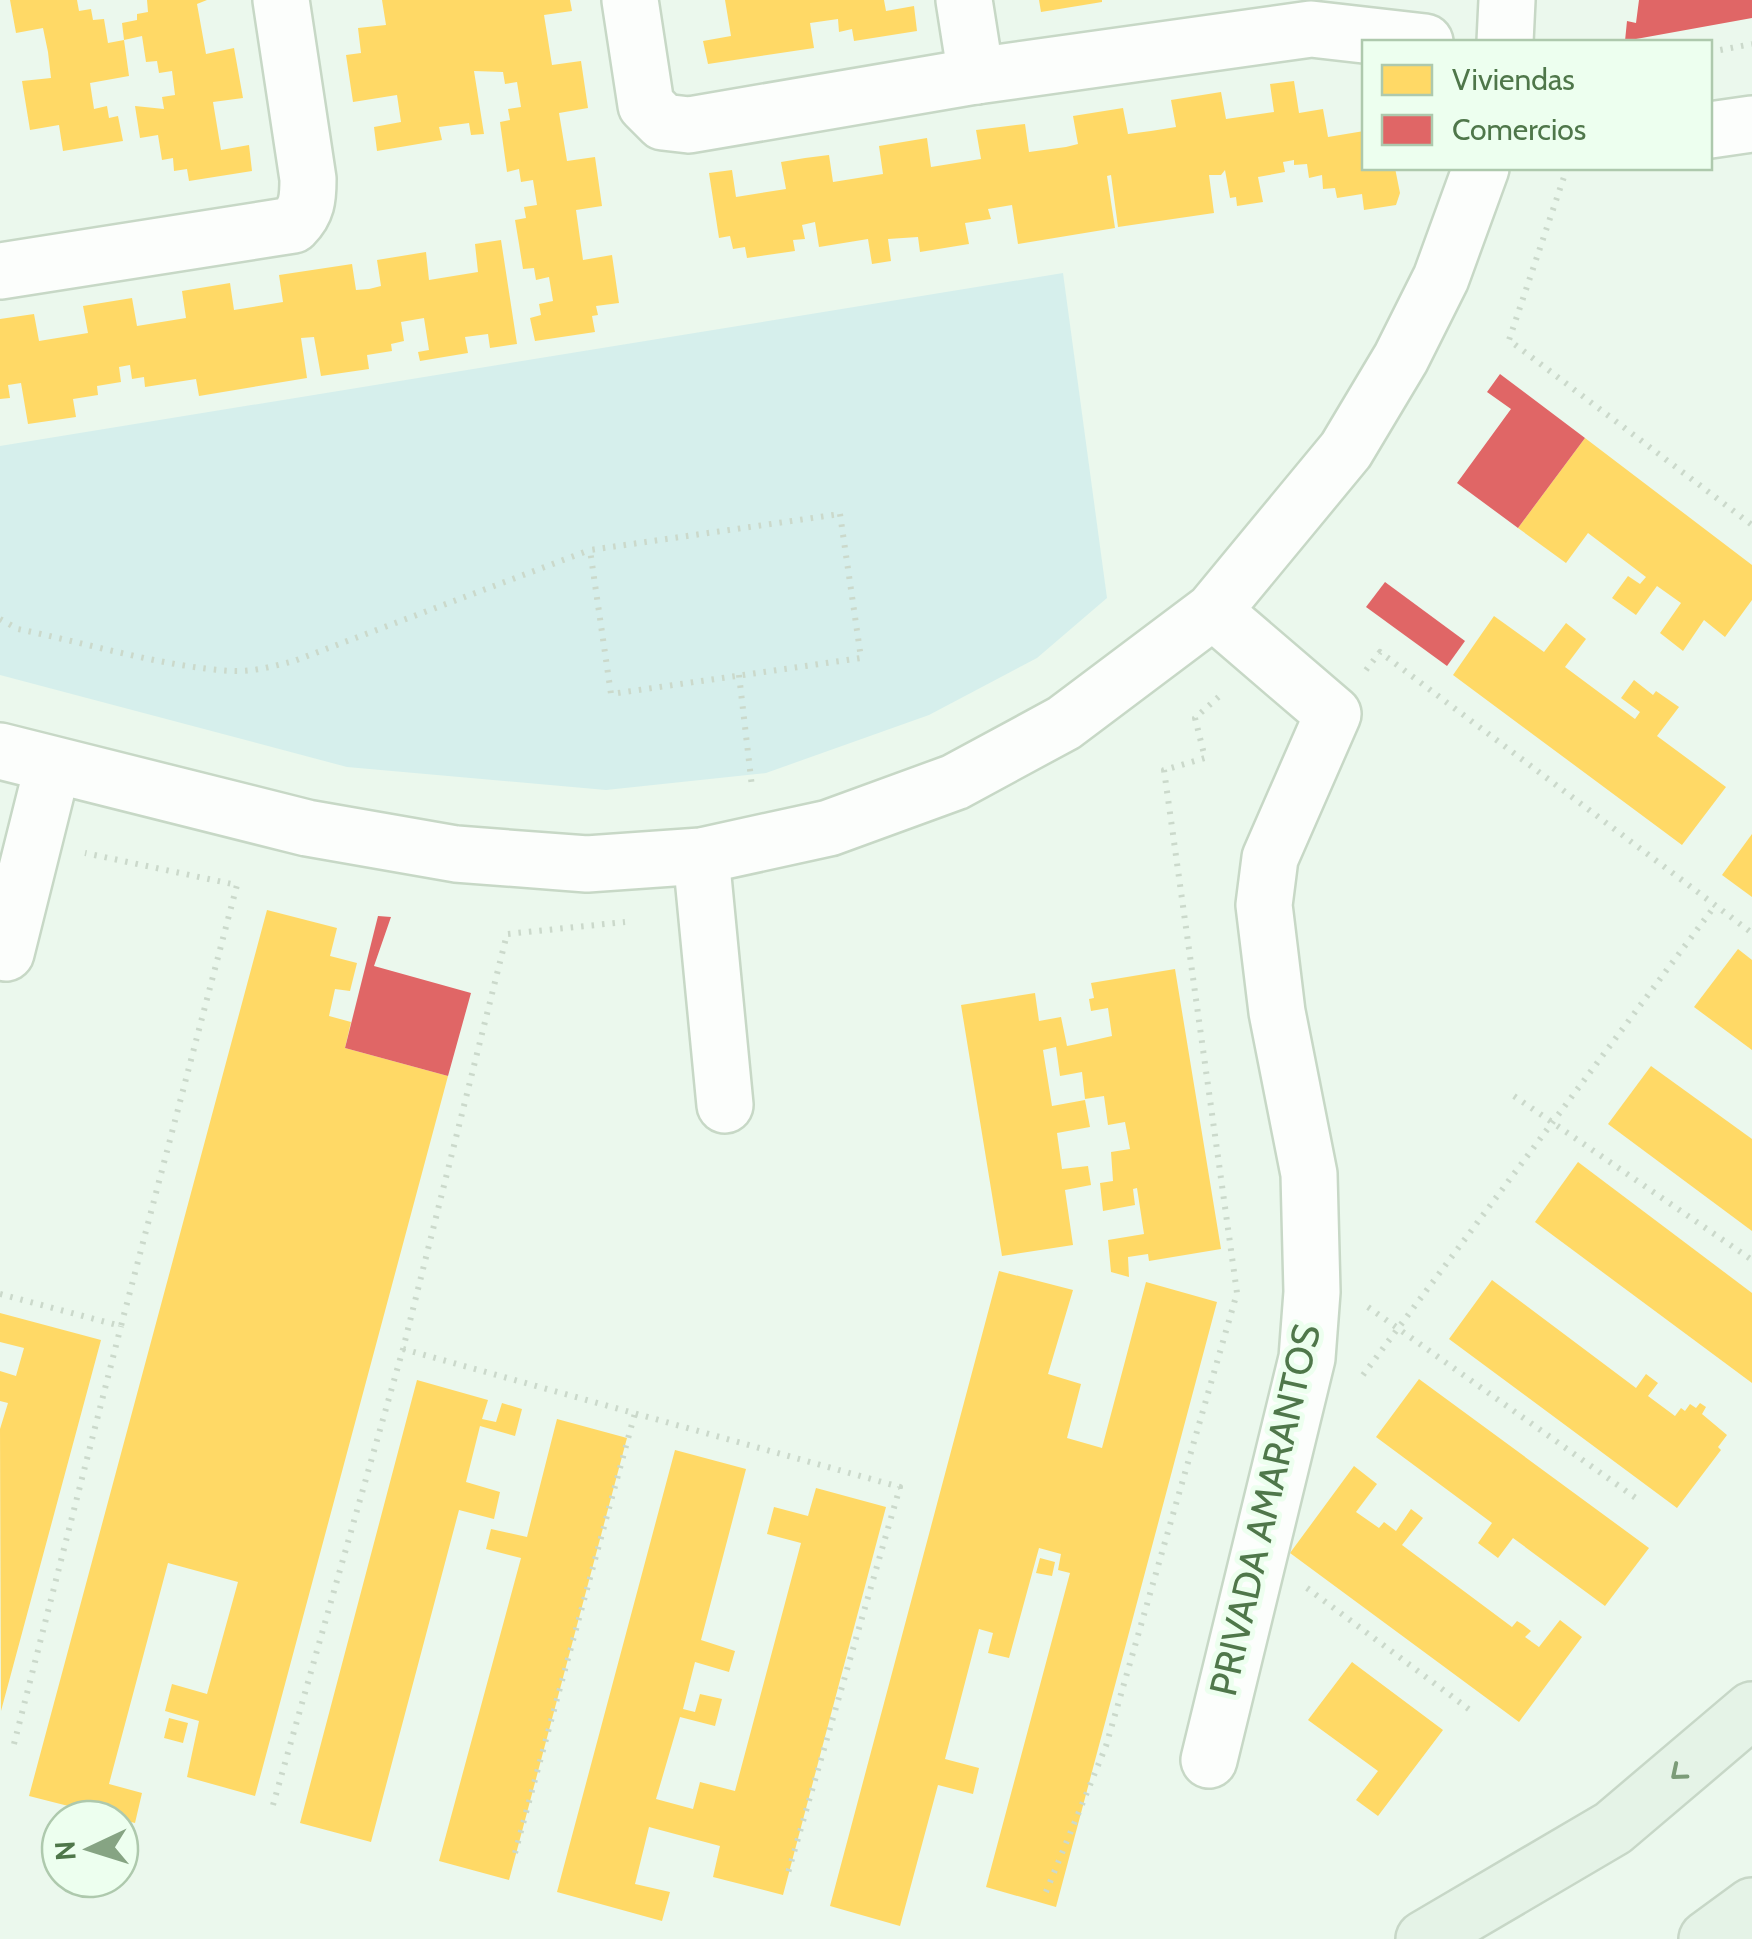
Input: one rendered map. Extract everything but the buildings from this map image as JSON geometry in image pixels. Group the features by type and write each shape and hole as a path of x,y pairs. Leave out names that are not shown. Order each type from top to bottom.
{"main road":[{"path":"1424,1939 1613,1828 1752,1710"},
{"path":"1707,1939 1752,1906"}],"street":[{"path":"0,271 293,226 304,214 308,179 281,0"},
{"path":"630,0 646,105 663,122 689,126 1309,14 1417,40"},
{"path":"964,0 976,76"},
{"path":"1505,40 1507,0"},
{"path":"1712,130 1752,124"},
{"path":"0,751 307,828 456,854 587,864 701,856 829,828 955,782 1064,723 1213,611 1346,450 1401,358 1440,278 1480,170"},
{"path":"1213,611 1332,714"},
{"name":"PRIVADA AMARANTOS","path":"1208,1760 1307,1358 1312,1292 1309,1174 1277,1012 1264,905 1270,858 1332,714"},
{"path":"6,953 52,764"},
{"path":"701,856 726,1105"}],"path":[{"path":"1712,52 1752,44"},
{"path":"1566,170 1509,340 1752,525"},
{"path":"0,619 18,630 184,664 234,671 260,669 294,662 590,550 840,514 861,658 612,694 590,550"},
{"path":"1332,714 1380,652 1752,933"},
{"path":"1046,1892 1106,1746 1238,1294 1164,770 1204,758 1195,718 1264,655"},
{"path":"740,675 758,843"},
{"path":"14,1744 237,886 33,842"},
{"path":"1354,1388 1714,906"},
{"path":"273,1805 404,1350 507,934 706,913"},
{"path":"1514,1096 1752,1260"},
{"path":"0,1294 121,1326"},
{"path":"1354,1297 1640,1501"},
{"path":"404,1350 900,1487 788,1873"},
{"path":"515,1853 635,1413"},
{"path":"1259,1552 1474,1713"}],"shaded area":[{"path":"1063,273 1107,598 1037,658 929,715 766,773 606,790 347,767 0,675 0,446"}]}
